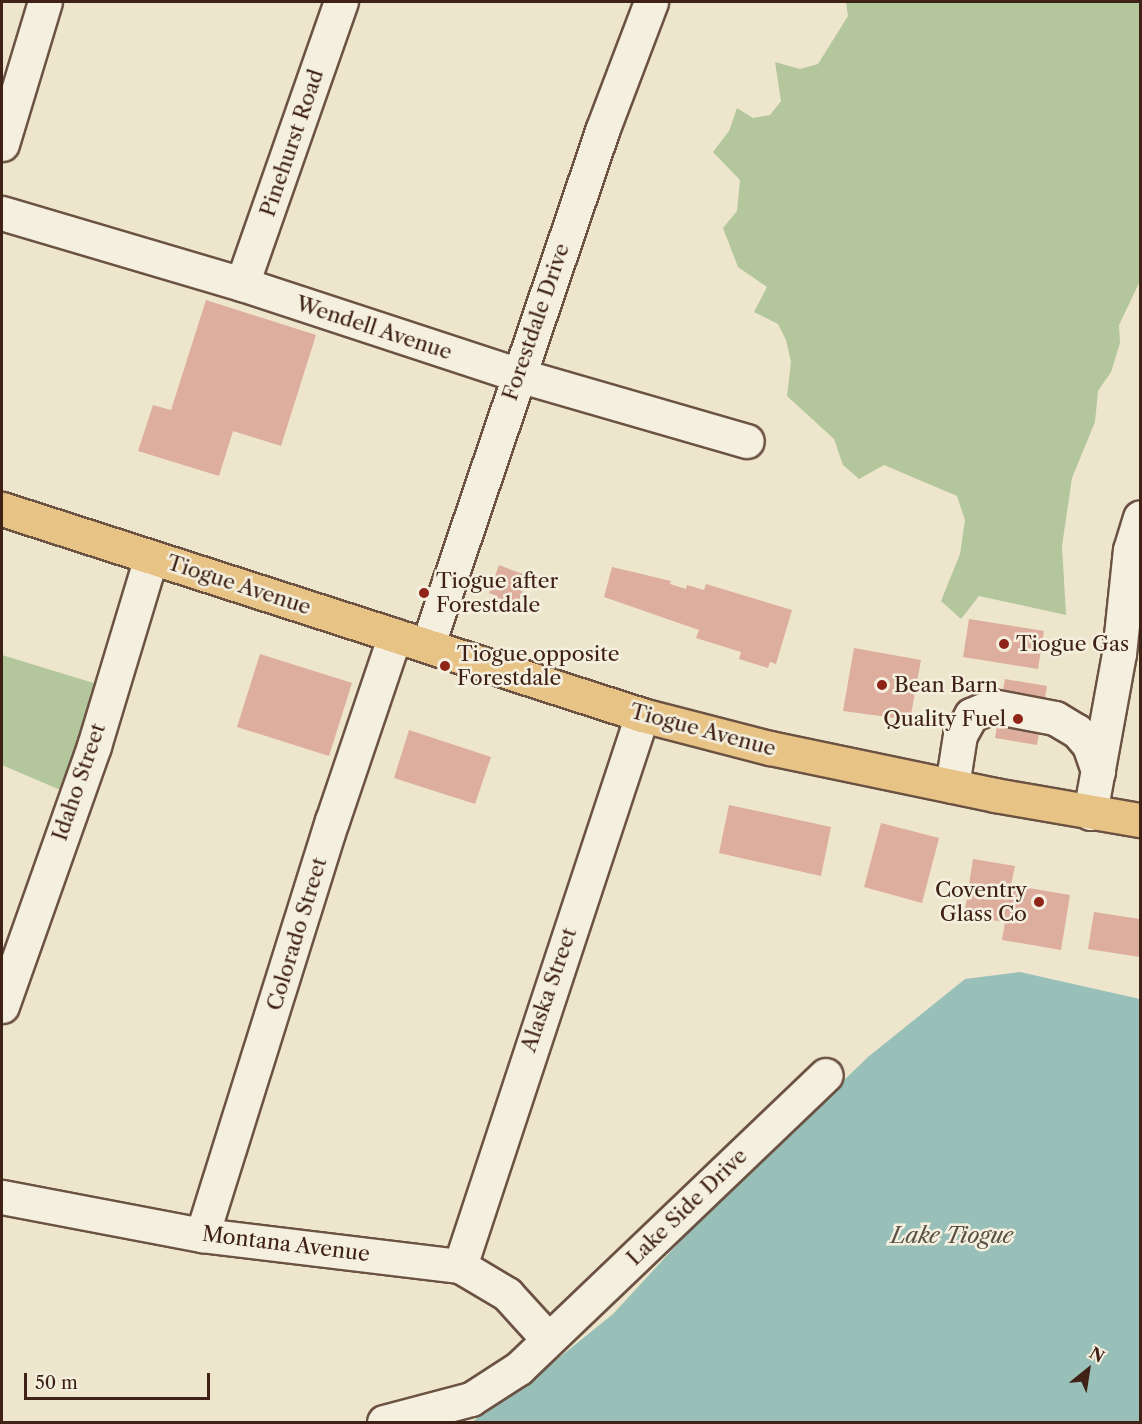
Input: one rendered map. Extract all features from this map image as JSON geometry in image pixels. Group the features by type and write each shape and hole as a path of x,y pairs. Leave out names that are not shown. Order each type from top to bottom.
{"main road":[{"name":"Tiogue Avenue","path":"2,509 428,644 642,715 770,748 1090,813 1140,820"}],"street":[{"path":"2,144 45,2"},
{"name":"Pinehurst Road","path":"243,284 340,2"},
{"name":"Forestdale Drive","path":"428,644 518,375 651,2"},
{"name":"Wendell Avenue","path":"2,213 243,284 518,375 747,441"},
{"path":"1090,813 1119,654 1130,550 1140,517"},
{"name":"Idaho Street","path":"2,1006 93,746 151,557"},
{"name":"Colorado Street","path":"202,1235 332,821 395,635"},
{"path":"952,786 960,735 971,715 992,706 1054,718 1077,731 1089,746 1098,771"},
{"name":"Alaska Street","path":"460,1266 642,715"},
{"name":"Lake Side Drive","path":"384,1422 471,1399 519,1368 547,1338 826,1075"},
{"name":"Montana Avenue","path":"2,1197 202,1235 460,1266 507,1294 547,1338"}],"green space":[{"path":"846,2 1140,2 1140,281 1119,325 1120,343 1111,372 1098,391 1095,422 1072,478 1062,546 1066,615 979,596 961,619 941,601 960,554 965,520 957,496 884,465 859,479 843,465 834,439 787,396 791,362 786,340 778,324 754,312 767,287 738,267 723,228 737,211 740,180 713,152 729,131 737,108 753,118 770,115 781,101 775,62 800,69 818,64 848,16"},
{"path":"2,655 110,688 72,795 2,765"}],"water":[{"name":"Lake Tiogue","path":"1020,972 1140,999 1140,1422 424,1422 473,1421 535,1377 613,1314 708,1211 868,1057 965,979"}],"building":[{"path":"206,300 316,335 281,446 233,431 219,476 138,451 153,405 171,410"},
{"path":"499,565 528,576 518,604 512,602 509,610 493,604 497,596 489,593"},
{"path":"612,567 671,581 670,584 686,589 687,585 704,590 706,584 792,610 776,664 770,662 768,668 739,659 741,652 696,638 699,630 604,597"},
{"name":"Tiogue Gas","path":"969,619 1044,631 1038,669 963,657"},
{"name":"Bean Barn","path":"854,648 921,660 910,720 843,711"},
{"path":"260,654 352,683 329,756 237,727"},
{"path":"1005,679 1047,686 1037,745 995,738"},
{"path":"409,730 491,757 475,804 394,778"},
{"path":"729,805 831,827 821,876 719,853"},
{"path":"881,823 939,838 922,903 864,887"},
{"path":"973,859 1015,866 1011,885 1070,895 1061,950 1002,940 1005,922 964,916"},
{"path":"1094,912 1140,919 1140,957 1088,949"}],"place":[{"name":"Tiogue after Forestdale","path":"424,593"},
{"name":"Tiogue Gas","path":"1004,644"},
{"name":"Tiogue opposite Forestdale","path":"445,666"},
{"name":"Bean Barn","path":"882,685"},
{"name":"Quality Fuel","path":"1018,719"},
{"name":"Coventry Glass Co","path":"1039,902"}]}
